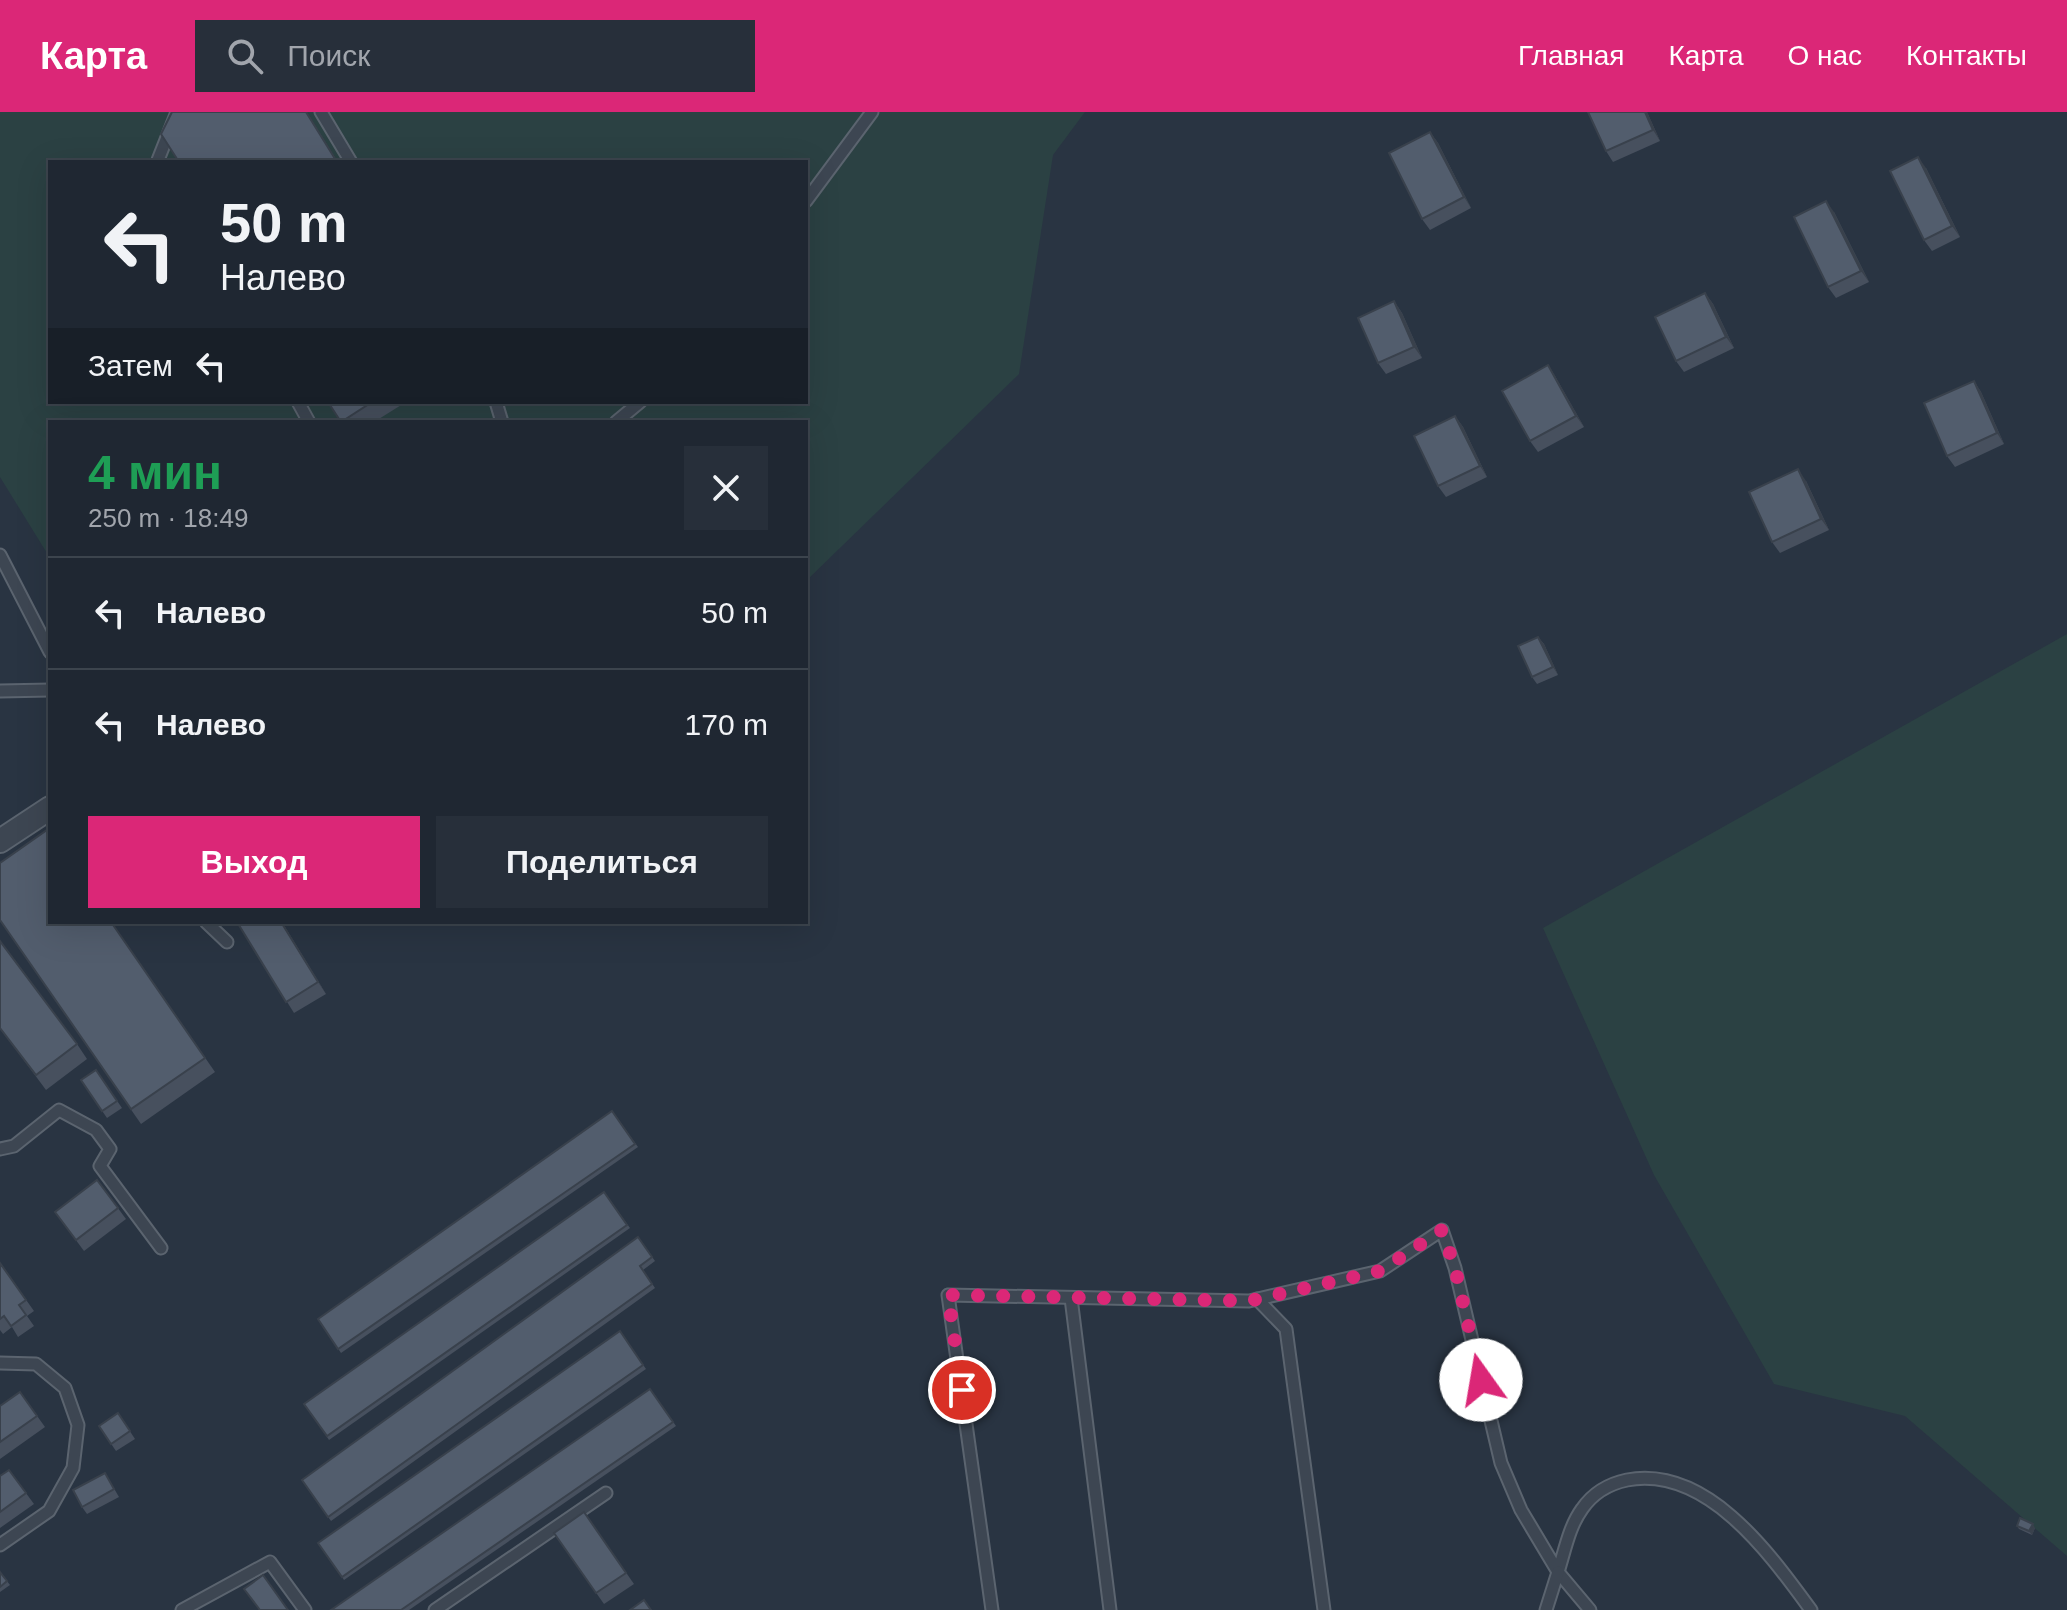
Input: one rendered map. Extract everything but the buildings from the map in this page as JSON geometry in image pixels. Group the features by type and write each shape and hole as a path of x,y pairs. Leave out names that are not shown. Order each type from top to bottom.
{"street":[{"path":"0,841 48,809"}],"lane":[{"path":"160,160 177,112"},
{"path":"321,112 350,160"},
{"path":"808,198 872,112"},
{"path":"618,420 638,404"},
{"path":"0,555 48,648"},
{"path":"0,691 48,690"},
{"path":"208,924 227,942"},
{"path":"0,1149 14,1146 59,1110 96,1130 110,1149 100,1166 161,1248"},
{"path":"992,1610 948,1295 1249,1301 1380,1271 1442,1230 1455,1268 1501,1463 1521,1510 1558,1572 1590,1610"},
{"path":"1071,1298 1110,1610"},
{"path":"1257,1299 1286,1329 1324,1610"},
{"path":"0,1363 36,1364 65,1388 78,1425 73,1468 49,1511 0,1545"},
{"path":"1546,1610 1574,1522 1584,1506 1598,1491 1615,1482 1639,1478 1662,1480 1713,1501 1744,1528 1811,1610"},
{"path":"435,1610 606,1493"},
{"path":"182,1610 270,1562 305,1610"}],"green space":[{"path":"0,112 1085,112 1053,155 1019,374 808,579 808,420 48,420 48,555 0,477"},
{"path":"2067,634 2067,1556 1905,1416 1774,1384 1654,1175 1543,928"}],"route":[{"path":"962,1390 948,1295 1249,1301 1380,1271 1442,1230 1455,1268 1481,1380"}]}
